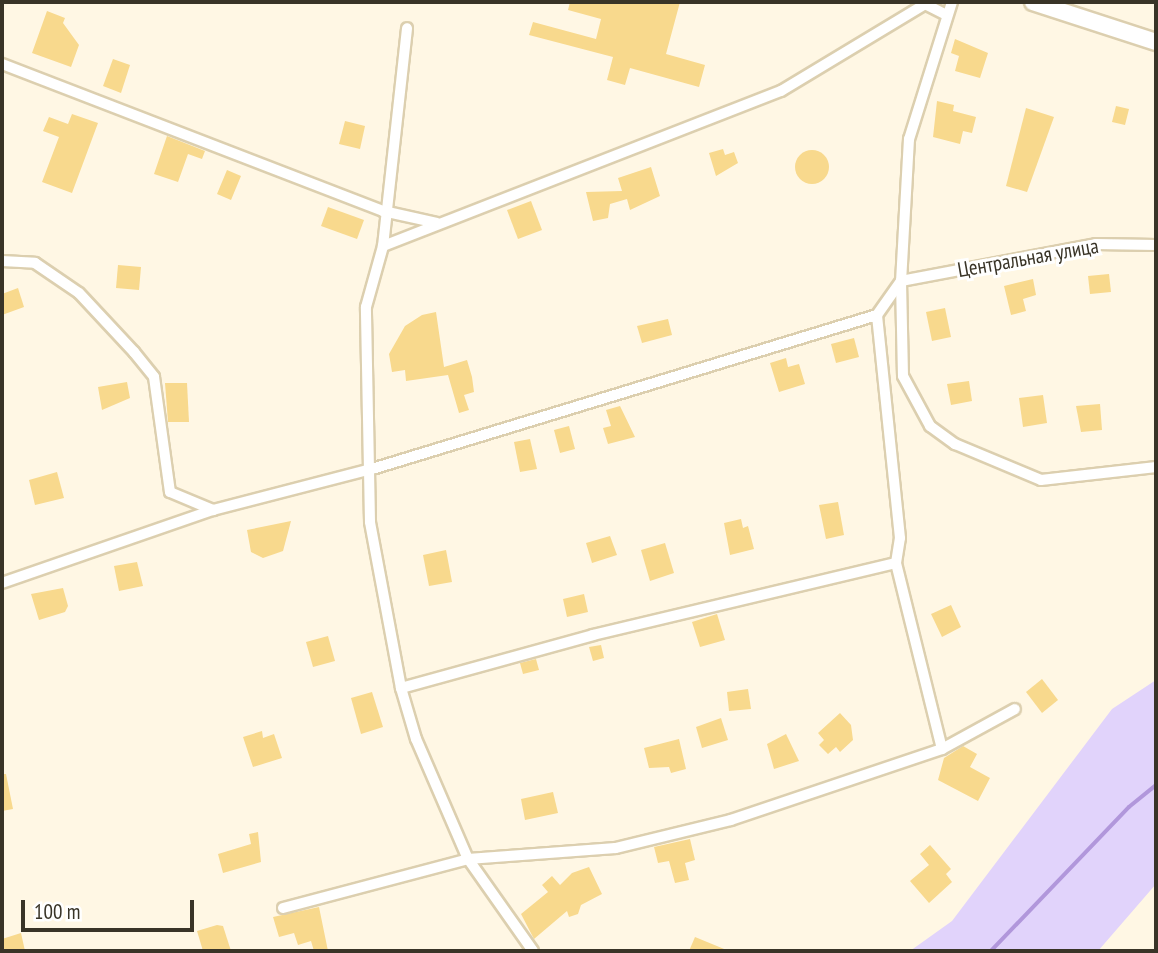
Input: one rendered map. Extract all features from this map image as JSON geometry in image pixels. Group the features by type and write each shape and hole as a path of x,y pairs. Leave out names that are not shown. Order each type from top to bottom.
{"main road":[{"path":"1032,2 1156,43"}],"street":[{"path":"952,2 909,139 901,281 903,376 930,426 955,444 1041,480 1156,467"},
{"path":"383,246 780,91 925,4 947,15"},
{"path":"407,28 383,211 383,246 366,307 372,469 370,522 401,688 416,740 468,859 533,951"},
{"path":"2,64 383,211 437,223"},
{"name":"Центральная улица","path":"901,281 1096,244 1156,244"},
{"path":"2,261 35,263 79,293 134,352 154,377 170,492 213,510"},
{"path":"2,583 213,510 372,469 877,315 901,281"},
{"path":"877,315 900,538 896,562 942,749"},
{"path":"401,688 593,635 896,562"},
{"path":"283,908 468,859 616,848 731,820 942,749 1015,709"}],"shaded area":[{"path":"1156,680 1156,884 1098,951 910,951 952,921 1112,709"}],"building":[{"path":"570,2 680,2 666,54 705,65 699,87 630,68 625,85 607,80 613,57 529,35 533,22 596,39 601,19 568,10"},
{"path":"47,11 65,18 63,23 79,45 71,67 32,53"},
{"path":"955,39 988,53 980,78 955,71 959,56 951,53"},
{"path":"113,59 130,65 121,93 103,86"},
{"path":"937,101 954,105 953,111 976,117 972,133 963,131 960,144 933,137"},
{"path":"1116,106 1129,109 1125,125 1112,122"},
{"path":"1026,108 1054,117 1027,192 1006,186"},
{"path":"72,114 98,123 72,193 42,182 59,137 43,131 49,117 68,124"},
{"path":"345,121 365,126 360,149 339,144"},
{"path":"167,136 205,151 202,159 188,154 178,182 154,174"},
{"path":"723,149 725,155 734,152 738,163 716,176 709,153"},
{"path":"812,150 824,155 829,167 824,179 812,184 800,179 795,167 800,155"},
{"path":"651,167 660,196 630,210 627,199 610,204 608,218 593,221 586,192 622,191 618,178"},
{"path":"227,170 241,176 231,200 217,194"},
{"path":"531,201 542,230 518,239 507,210"},
{"path":"328,207 364,220 357,239 321,226"},
{"path":"118,265 141,267 139,290 116,288"},
{"path":"1109,274 1111,292 1090,294 1088,276"},
{"path":"1033,279 1036,295 1023,299 1026,311 1011,315 1004,286"},
{"path":"18,288 24,307 2,315 2,294"},
{"path":"945,308 951,337 932,341 926,312"},
{"path":"436,312 444,367 467,360 472,377 474,392 464,395 469,410 459,413 448,375 406,381 405,370 392,372 389,354 405,326 422,315"},
{"path":"668,319 672,335 642,343 637,326"},
{"path":"854,338 859,357 836,363 831,344"},
{"path":"786,358 788,367 799,364 805,384 779,392 770,363"},
{"path":"969,381 972,401 951,405 947,384"},
{"path":"127,382 130,398 102,410 98,387"},
{"path":"165,383 187,383 189,422 168,422"},
{"path":"1043,395 1047,423 1023,427 1019,398"},
{"path":"1100,404 1102,430 1081,432 1076,406"},
{"path":"620,406 635,437 608,444 603,428 611,426 606,410"},
{"path":"569,426 575,449 560,453 554,430"},
{"path":"530,439 537,469 520,472 514,442"},
{"path":"57,472 64,498 35,505 29,480"},
{"path":"838,502 844,535 826,539 819,505"},
{"path":"741,519 743,528 748,526 754,549 730,555 724,523"},
{"path":"291,521 283,551 263,558 251,552 247,530"},
{"path":"610,536 617,555 592,563 586,543"},
{"path":"665,543 674,573 650,581 641,550"},
{"path":"446,550 452,582 429,586 423,555"},
{"path":"137,562 143,586 119,591 114,566"},
{"path":"63,588 68,606 65,612 39,620 31,594"},
{"path":"584,594 588,612 567,617 563,599"},
{"path":"951,605 961,627 942,637 931,614"},
{"path":"717,614 725,640 700,647 692,622"},
{"path":"328,636 335,661 313,667 306,642"},
{"path":"601,645 604,658 593,661 589,647"},
{"path":"536,659 539,670 523,674 520,663"},
{"path":"1042,679 1058,700 1042,713 1026,692"},
{"path":"748,689 751,709 729,711 727,692"},
{"path":"372,692 383,727 361,734 351,698"},
{"path":"840,713 851,725 853,740 840,752 836,747 828,754 819,745 824,740 818,733"},
{"path":"721,718 728,740 702,748 696,727"},
{"path":"262,731 263,738 274,734 282,758 253,767 243,737"},
{"path":"786,734 799,761 774,769 767,744"},
{"path":"679,739 686,769 671,773 669,767 649,768 644,748"},
{"path":"963,746 977,754 970,767 990,778 978,801 938,780 944,758"},
{"path":"2,774 6,774 13,809 2,811"},
{"path":"553,792 558,813 525,820 521,799"},
{"path":"258,832 261,862 223,873 218,854 251,844 249,834"},
{"path":"690,839 695,860 685,863 689,880 675,883 669,861 658,863 654,847"},
{"path":"930,845 951,869 946,874 952,882 929,903 910,881 929,865 920,854"},
{"path":"589,867 602,894 581,905 578,914 569,917 567,911 534,939 521,914 548,892 542,885 552,876 560,885 572,873"},
{"path":"319,907 328,951 314,951 311,941 298,945 294,933 279,937 273,917"},
{"path":"217,925 223,926 231,951 203,951 197,931"},
{"path":"21,933 25,951 2,951 2,939"},
{"path":"695,937 729,951 689,951"}],"waterway":[{"path":"991,951 1129,807 1156,785"}]}
